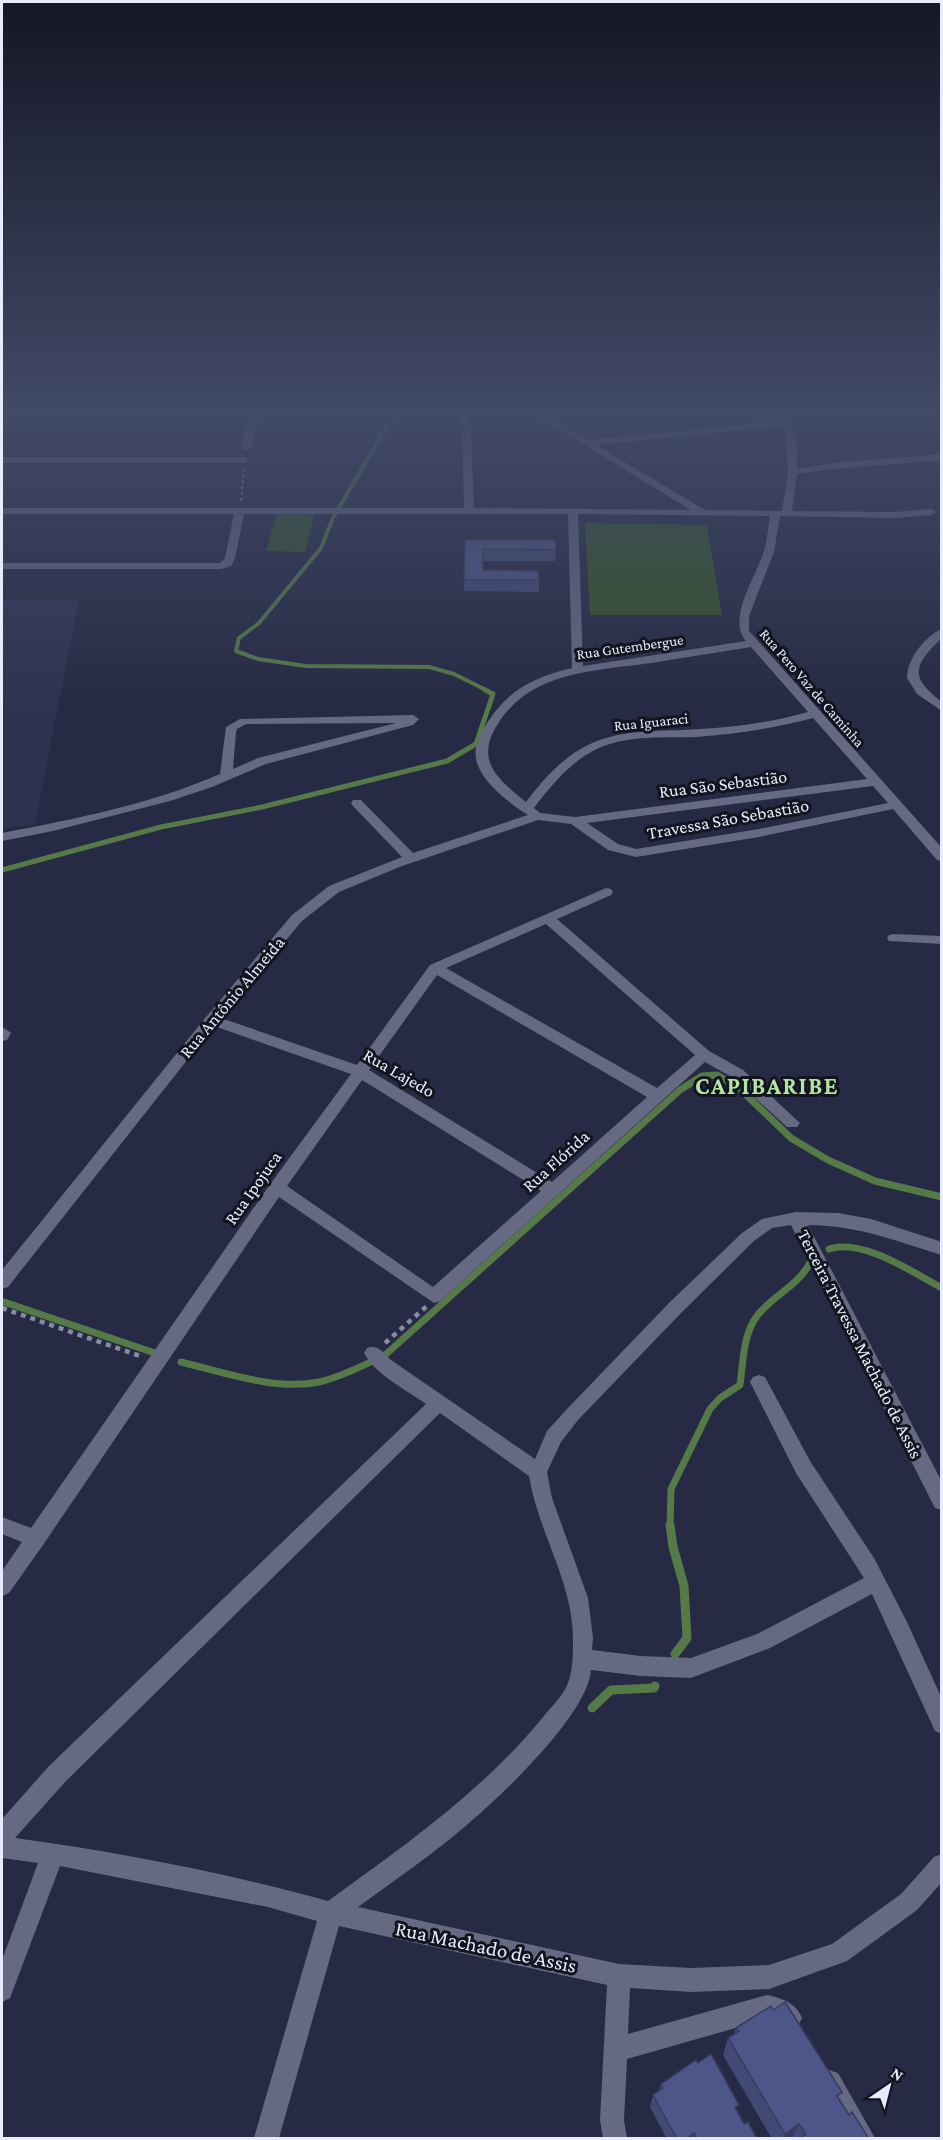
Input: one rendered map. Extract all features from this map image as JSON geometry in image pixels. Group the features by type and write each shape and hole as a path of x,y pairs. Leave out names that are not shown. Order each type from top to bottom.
{"street":[{"path":"2,511 573,511 896,515 931,512"},
{"path":"2,566 211,567 227,564 240,511"},
{"path":"573,511 577,668"},
{"name":"Rua Pero Vaz de Caminha","path":"782,512 742,623 744,632 942,857"},
{"path":"942,632 932,641 916,663 913,672 915,684 942,708"},
{"name":"Rua Gutembergue","path":"532,813 496,782 484,767 482,760 484,738 497,713 511,698 536,684 577,668 648,660 753,643"},
{"name":"Rua Iguaraci","path":"532,813 547,783 597,745 631,737 771,725 814,714"},
{"path":"2,837 53,827 166,798 226,776 262,761 409,723 413,719 239,723 232,727 230,733 226,776"},
{"path":"331,720 338,742"},
{"name":"Rua São Sebastião","path":"574,821 876,782"},
{"path":"357,803 411,859"},
{"name":"Travessa São Sebastião","path":"532,813 574,821 614,847 636,853 759,833 897,806"},
{"name":"Rua Antônio Almeida","path":"3,1277 211,1020 297,918 314,903 334,889 532,813"},
{"name":"Rua Ipojuca","path":"2,1587 277,1187 435,968 606,892"},
{"path":"547,918 704,1055 738,1074 792,1123"},
{"path":"894,938 942,940"},
{"path":"435,968 658,1096"},
{"name":"Rua Lajedo","path":"211,1020 359,1071 553,1190"},
{"name":"Rua Flórida","path":"434,1296 704,1055"},
{"path":"277,1187 434,1296"},
{"path":"266,2139 331,1913 443,1831 530,1750 568,1703 580,1682 583,1638 578,1598 542,1498 538,1472 554,1437 572,1415 675,1308 748,1237 768,1223 796,1218 838,1219 871,1225 942,1249"},
{"name":"Terceira Travessa Machado de Assis","path":"796,1218 942,1502"},
{"path":"379,1359 538,1472"},
{"path":"759,1382 803,1467 867,1564 900,1629 942,1724"},
{"path":"2,1835 57,1774 440,1402"},
{"path":"2,1526 36,1539"},
{"path":"583,1659 640,1666 691,1668 763,1641 876,1581"},
{"name":"Rua Machado de Assis","path":"2,1847 53,1854 268,1896 331,1913 619,1976 691,1980 769,1977 839,1953 909,1902 942,1865"},
{"path":"2,1990 53,1854"},
{"path":"615,2139 612,2121 619,1976"},
{"path":"615,2050 767,2007 784,2013 794,2022 863,2139"}],"path":[{"path":"379,1359 404,1329 430,1304 434,1296"},
{"path":"2,1308 157,1362"}],"shaded area":[{"path":"79,599 35,824 2,829 2,600"}],"green space":[{"path":"277,514 314,515 305,552 266,551"},
{"path":"585,523 707,525 722,615 590,615"}],"building":[{"path":"465,540 555,540 556,550 483,549 483,570 538,571 539,580 464,580"},
{"path":"785,2002 842,2092 837,2096 849,2115 852,2112 869,2139 800,2139 806,2134 799,2124 785,2134 728,2038 739,2031 736,2028 771,2006 773,2010"},
{"path":"711,2054 739,2105 735,2107 744,2124 748,2122 757,2139 697,2139 694,2133 686,2139 677,2139 653,2095 663,2088 661,2084 696,2060 698,2063"}],"waterway":[{"path":"337,511 321,548 259,623 239,638 236,651 258,659 306,666 429,667 454,674 488,691"},
{"path":"2,870 161,827 262,807 447,761 476,744 493,694 485,690"},
{"path":"181,1362 249,1379 302,1384 336,1377 384,1356 680,1090 702,1076 717,1075 738,1087 791,1138 828,1160 875,1181 942,1197"},
{"path":"829,1249 857,1248 872,1252 942,1288"},
{"path":"670,1525 671,1489 710,1409 720,1398 740,1385 744,1349 752,1323 763,1309 798,1279 810,1263"},
{"path":"4,1302 155,1353"},
{"path":"670,1525 673,1547 684,1586 687,1638 675,1654"},
{"path":"592,1708 611,1690 654,1688 655,1686"}],"district":[{"name":"CAPIBARIBE","path":"767,1085"}]}
